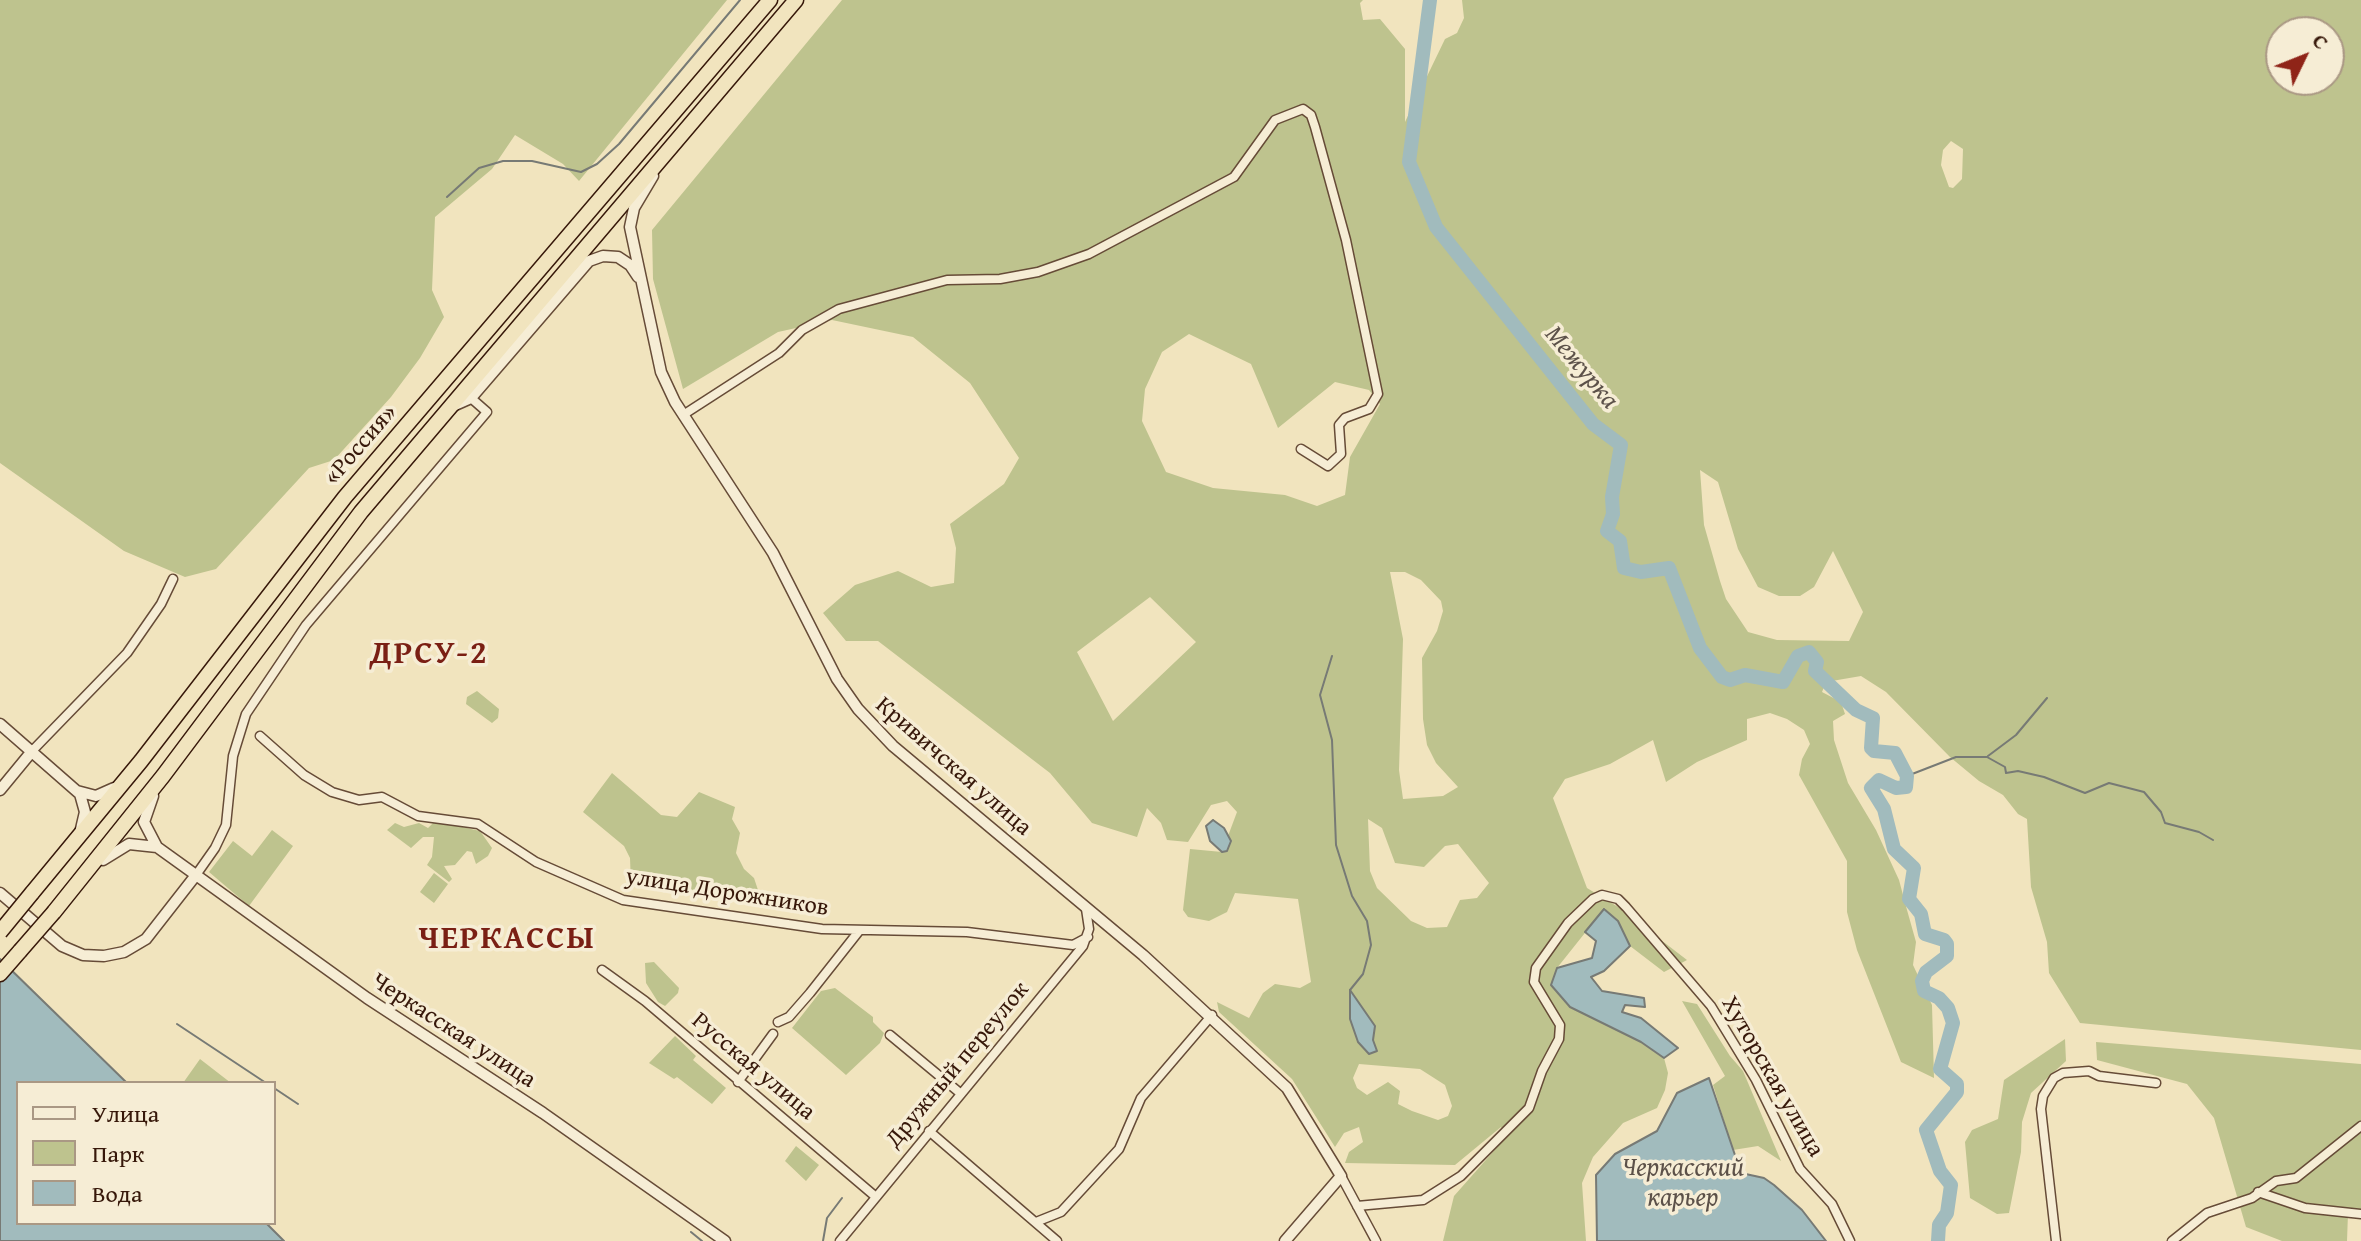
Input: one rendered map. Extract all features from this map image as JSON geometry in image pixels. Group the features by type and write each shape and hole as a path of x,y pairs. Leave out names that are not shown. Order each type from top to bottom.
{"highway":[{"name":"«Россия»","path":"0,932 141,761 345,497 770,0"},
{"name":"«Россия»","path":"163,776 361,512 796,0"},
{"path":"0,974 163,776"}],"street":[{"path":"683,415 779,353 802,330 839,309 947,280 1000,279 1038,272 1100,249 1234,177 1275,120 1303,109 1311,115 1315,127 1346,240 1378,394 1369,409 1345,418 1339,425 1341,454 1328,466 1301,449"},
{"name":"Кривичская улица","path":"669,150 631,217 659,366 683,415 773,553 837,679 858,709 893,746 1212,1015 1287,1088 1341,1176 1376,1241"},
{"path":"452,407 471,398 591,260 606,255 621,258 632,268 642,286"},
{"path":"0,893 62,946 83,955 104,956 124,952 146,939 215,848 226,825 234,748 246,714 306,625 487,412 471,398"},
{"path":"0,790 33,750 127,653 161,604 173,579"},
{"path":"0,724 76,790 85,806 84,822 46,876"},
{"name":"улица Дорожников","path":"260,736 304,775 332,792 359,800 382,797 418,816 478,824 536,862 623,900 859,931 967,932 1073,945 1088,937"},
{"path":"76,790 90,796 107,793 141,761"},
{"name":"Черкасская улица","path":"163,776 144,819 149,837 162,850 367,998 543,1113 725,1241"},
{"path":"67,896 116,849 137,843 162,850"},
{"name":"Хуторская улица","path":"1357,1206 1423,1200 1461,1176 1529,1108 1542,1071 1559,1039 1560,1025 1534,982 1536,968 1568,923 1593,899 1602,895 1618,899 1626,907 1711,1006 1756,1080 1800,1169 1832,1204 1850,1241"},
{"path":"1086,909 1088,937"},
{"path":"778,1022 789,1017 859,931"},
{"name":"Дружный переулок","path":"840,1241 1088,937"},
{"name":"Русская улица","path":"602,970 645,1001 876,1197"},
{"path":"1036,1222 1061,1212 1119,1149 1141,1098 1212,1015"},
{"path":"738,1082 773,1034"},
{"path":"890,1035 960,1093"},
{"path":"2056,1241 2041,1109 2043,1096 2054,1078 2063,1073 2089,1071 2099,1076 2156,1083"},
{"path":"2172,1241 2207,1213 2252,1198 2276,1181 2296,1178 2361,1126"},
{"path":"929,1131 1057,1241"},
{"path":"1285,1241 1341,1176"},
{"path":"2258,1192 2305,1208 2361,1214"},
{"path":"1040,1241 1047,1232"}],"green space":[{"path":"0,0 727,0 579,181 563,164 515,135 492,169 435,217 432,290 444,317 420,358 391,397 334,460 309,468 216,569 185,577 124,551 0,463"},
{"path":"842,0 1363,0 1360,3 1363,20 1380,19 1405,49 1405,122 1445,39 1457,33 1464,18 1462,0 2361,0 2361,1050 2080,1023 2049,973 2047,942 2031,887 2027,819 2018,814 2003,795 1979,781 1950,757 1886,692 1861,676 1826,682 1822,692 1841,702 1845,714 1833,721 1834,740 1848,783 1876,830 1899,880 1916,942 1913,965 1932,1005 1934,1078 1901,1062 1857,950 1847,912 1847,861 1799,775 1802,759 1810,744 1804,730 1770,713 1747,719 1747,740 1697,762 1666,782 1653,740 1610,764 1565,779 1553,798 1587,888 1618,907 1687,960 1664,972 1630,946 1618,921 1604,909 1557,968 1552,985 1570,1007 1641,1042 1664,1058 1668,1073 1665,1090 1657,1108 1623,1123 1593,1157 1582,1183 1586,1241 1443,1241 1454,1196 1507,1136 1501,1127 1455,1165 1345,1163 1349,1152 1363,1142 1359,1127 1344,1133 1335,1147 1292,1079 1219,1012 1217,1002 1249,1018 1263,993 1275,984 1300,988 1311,982 1298,899 1235,893 1227,912 1209,921 1188,917 1183,910 1190,849 1222,852 1231,841 1228,836 1237,812 1227,801 1211,805 1188,842 1167,840 1161,823 1147,808 1137,837 1092,823 1050,773 878,641 846,641 823,613 855,585 898,571 931,587 954,583 956,548 950,524 1004,484 1019,458 970,383 913,337 832,320 778,332 683,389 653,279 652,230","holes":["1951,141 1963,149 1962,179 1953,188 1949,187 1941,165 1943,150","1189,334 1251,364 1278,428 1335,382 1369,390 1380,404 1350,457 1345,495 1317,506 1285,495 1213,488 1166,472 1142,421 1145,389 1162,352","1700,470 1718,482 1738,549 1758,587 1779,596 1800,596 1814,587 1833,551 1863,612 1849,641 1777,640 1748,632 1726,599 1704,525","1390,572 1405,572 1421,580 1441,601 1443,611 1437,631 1422,658 1423,719 1427,745 1436,763 1458,787 1443,796 1403,799 1399,770 1403,639","1150,597 1196,642 1113,721 1077,652","1368,819 1382,828 1395,863 1424,867 1445,846 1458,844 1489,883 1477,898 1460,900 1447,927 1427,928 1411,921 1377,888 1370,871","1359,1064 1420,1069 1445,1085 1452,1106 1448,1116 1438,1120 1398,1104 1400,1091 1388,1082 1367,1095 1357,1088 1353,1078"]},
{"path":"477,691 499,709 498,718 492,723 466,704 467,697"},
{"path":"612,773 661,815 677,817 699,792 735,807 732,819 740,833 736,853 744,869 754,878 760,896 755,902 631,884 630,858 624,846 583,812"},
{"path":"435,821 480,831 492,848 488,856 476,864 472,852 467,851 455,865 444,866 452,879 449,882 427,865 432,857 434,837 423,837 411,848 387,830 395,823 404,827 419,823 428,828"},
{"path":"272,830 293,846 249,906 209,872 233,841 252,856"},
{"path":"434,873 448,884 434,903 420,892"},
{"path":"654,962 679,988 665,1006 658,1002 646,983 645,963"},
{"path":"835,988 873,1017 873,1022 884,1033 880,1043 846,1075 792,1028 821,991"},
{"path":"1682,1001 1697,1004 1743,1071 1781,1161 1758,1146 1733,1150 1713,1085 1725,1076"},
{"path":"675,1036 696,1056 693,1060 726,1088 712,1104 677,1077 674,1079 649,1063"},
{"path":"2065,1039 2066,1061 2031,1093 2022,1122 2021,1152 2009,1213 1997,1214 1970,1198 1965,1142 1972,1130 1998,1119 2004,1080"},
{"path":"2096,1042 2361,1064 2361,1210 2348,1213 2347,1241 2282,1241 2246,1227 2214,1118 2187,1084 2097,1060"},
{"path":"200,1059 228,1081 184,1081"},
{"path":"796,1146 819,1165 806,1181 785,1161"}],"water":[{"path":"1213,820 1224,828 1231,841 1227,851 1222,852 1210,841 1206,826"},
{"path":"1604,909 1618,921 1630,946 1604,971 1591,977 1602,991 1644,998 1645,1007 1625,1005 1622,1012 1641,1018 1678,1048 1664,1058 1641,1042 1570,1007 1551,985 1557,968 1592,958 1596,941 1585,932"},
{"path":"0,959 125,1081 16,1081 16,1225 268,1225 284,1241 0,1241"},
{"path":"1350,990 1375,1026 1373,1040 1377,1051 1369,1054 1358,1042 1350,1019"},
{"name":"Черкасский карьер","path":"1709,1078 1741,1173 1764,1178 1774,1185 1802,1210 1826,1241 1597,1241 1596,1175 1615,1154 1657,1131 1677,1093"}],"waterway":[{"path":"447,197 479,168 503,161 532,161 581,172 597,164 619,144 740,0"},
{"name":"Межурка","path":"1430,0 1409,162 1436,227 1593,424 1621,445 1612,497 1613,514 1607,531 1620,541 1624,568 1641,572 1669,568 1700,648 1722,677 1730,680 1745,675 1783,682 1798,656 1809,652 1817,662 1815,671 1856,710 1873,718 1871,748 1895,753 1907,776 1906,787 1896,788 1879,780 1871,788 1884,809 1894,849 1914,868 1909,899 1921,914 1925,934 1944,940 1947,944 1947,956 1926,972 1922,981 1924,991 1939,998 1948,1008 1953,1023 1940,1069 1957,1084 1957,1092 1926,1130 1940,1171 1951,1185 1947,1213 1939,1225 1938,1241"},
{"path":"1332,656 1320,695 1332,740 1336,845 1352,896 1367,921 1371,945 1363,974 1350,990"},
{"path":"1988,756 2016,735 2047,698"},
{"path":"1907,776 1956,757 1987,757 2005,767 2006,773 2018,771 2044,777 2085,793 2109,783 2144,792 2161,812 2165,823 2199,832 2213,840"},
{"path":"177,1024 263,1081"},
{"path":"276,1089 298,1104"},
{"path":"823,1241 827,1218 842,1198"},
{"path":"691,1232 702,1241"}],"district":[{"name":"ДРСУ-2","path":"429,655"},
{"name":"ЧЕРКАССЫ","path":"507,940"}]}
